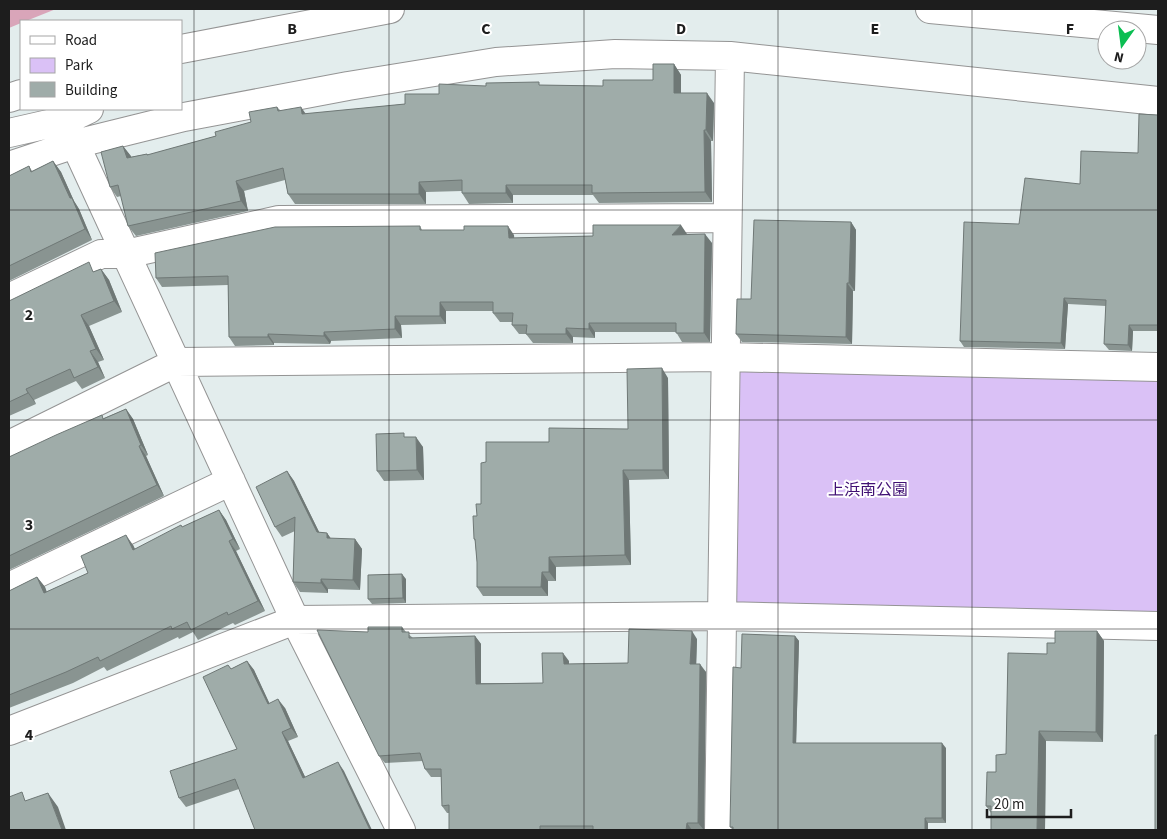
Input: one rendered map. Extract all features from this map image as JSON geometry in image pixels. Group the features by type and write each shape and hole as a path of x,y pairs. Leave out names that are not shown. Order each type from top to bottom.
{"street":[{"path":"182,49 390,9"},
{"path":"930,9 1158,30"},
{"path":"182,59 220,40"},
{"path":"9,133 77,124 184,117 348,86 496,62 615,54 730,56 1158,101"},
{"path":"719,830 730,56"},
{"path":"9,166 77,124"},
{"path":"77,124 126,254 295,620 401,830"},
{"path":"9,298 101,254 126,254 279,220 728,218"},
{"path":"9,445 177,362 726,357 1158,367"},
{"path":"9,587 231,481"},
{"path":"9,731 295,620 722,616 1158,626"}],"green space":[{"name":"上浜南公園","path":"729,364 1158,374 1158,619 722,611"}],"shaded area":[{"path":"9,9 56,9 28,20 20,20 20,23 9,28"}],"building":[{"path":"653,64 674,64 674,93 707,93 706,130 704,130 705,192 592,193 592,185 506,185 506,193 462,193 462,180 419,182 419,194 288,194 283,168 236,181 241,201 128,226 118,185 110,187 101,152 123,146 127,158 147,155 216,136 215,132 251,122 249,112 277,107 278,111 301,107 302,114 405,104 405,94 439,94 439,84 486,86 486,83 539,82 539,85 603,86 603,80 653,80"},
{"path":"1139,114 1158,115 1158,325 1129,325 1128,345 1104,344 1106,300 1064,298 1061,343 960,341 964,222 1019,224 1025,178 1080,184 1081,151 1138,153"},
{"path":"53,161 85,229 9,266 9,176 29,166 31,172"},
{"path":"754,220 851,222 846,337 736,334 737,299 751,299"},
{"path":"593,225 681,225 672,235 705,234 704,333 676,333 676,323 589,323 589,329 566,328 566,334 526,334 527,325 512,325 513,313 493,313 493,302 440,302 440,316 395,316 395,329 324,332 324,336 268,334 268,337 229,337 228,276 156,278 155,253 275,227 420,226 420,230 464,230 464,226 508,226 509,238 593,236"},
{"path":"89,262 93,272 101,269 114,301 81,315 96,349 90,351 98,367 74,378 70,369 26,389 28,393 9,402 9,301"},
{"path":"662,368 663,470 623,470 625,555 549,557 549,572 542,572 541,587 477,587 473,516 477,516 476,504 481,504 481,463 486,462 486,442 549,442 549,428 628,429 627,369"},
{"path":"126,409 141,445 139,446 157,485 9,556 9,457 102,415 103,419"},
{"path":"404,433 404,437 416,437 417,470 377,471 376,434"},
{"path":"287,471 317,532 327,533 327,538 355,539 353,580 321,579 321,583 293,582 295,517 275,527 256,487"},
{"path":"219,510 233,539 229,541 258,601 228,615 227,612 191,630 187,622 172,629 171,626 100,661 98,657 9,695 9,591 37,577 44,593 88,573 81,556 126,535 133,550 181,525 182,527"},
{"path":"402,574 403,598 368,599 368,575"},
{"path":"368,627 402,627 402,632 409,632 409,638 475,636 476,684 543,683 542,653 563,653 564,664 628,663 629,629 692,631 690,664 700,664 698,823 687,823 686,830 593,830 593,826 540,826 540,830 449,830 449,805 442,806 441,769 425,769 420,753 379,756 317,630 368,632"},
{"path":"1055,631 1097,631 1096,732 1039,731 1037,830 991,830 991,806 986,806 987,772 996,772 996,755 1006,754 1008,653 1047,654 1047,643 1055,643"},
{"path":"742,634 795,636 793,743 942,743 942,818 925,818 925,830 733,830 733,827 730,827 733,667 741,668"},
{"path":"247,661 268,704 278,699 291,728 282,732 303,778 338,762 370,830 255,830 235,779 179,798 170,771 237,749 203,677 228,665 231,669"},
{"path":"1155,735 1158,735 1158,830 1155,830"},
{"path":"22,792 25,801 48,793 62,830 9,830 9,797"}]}
